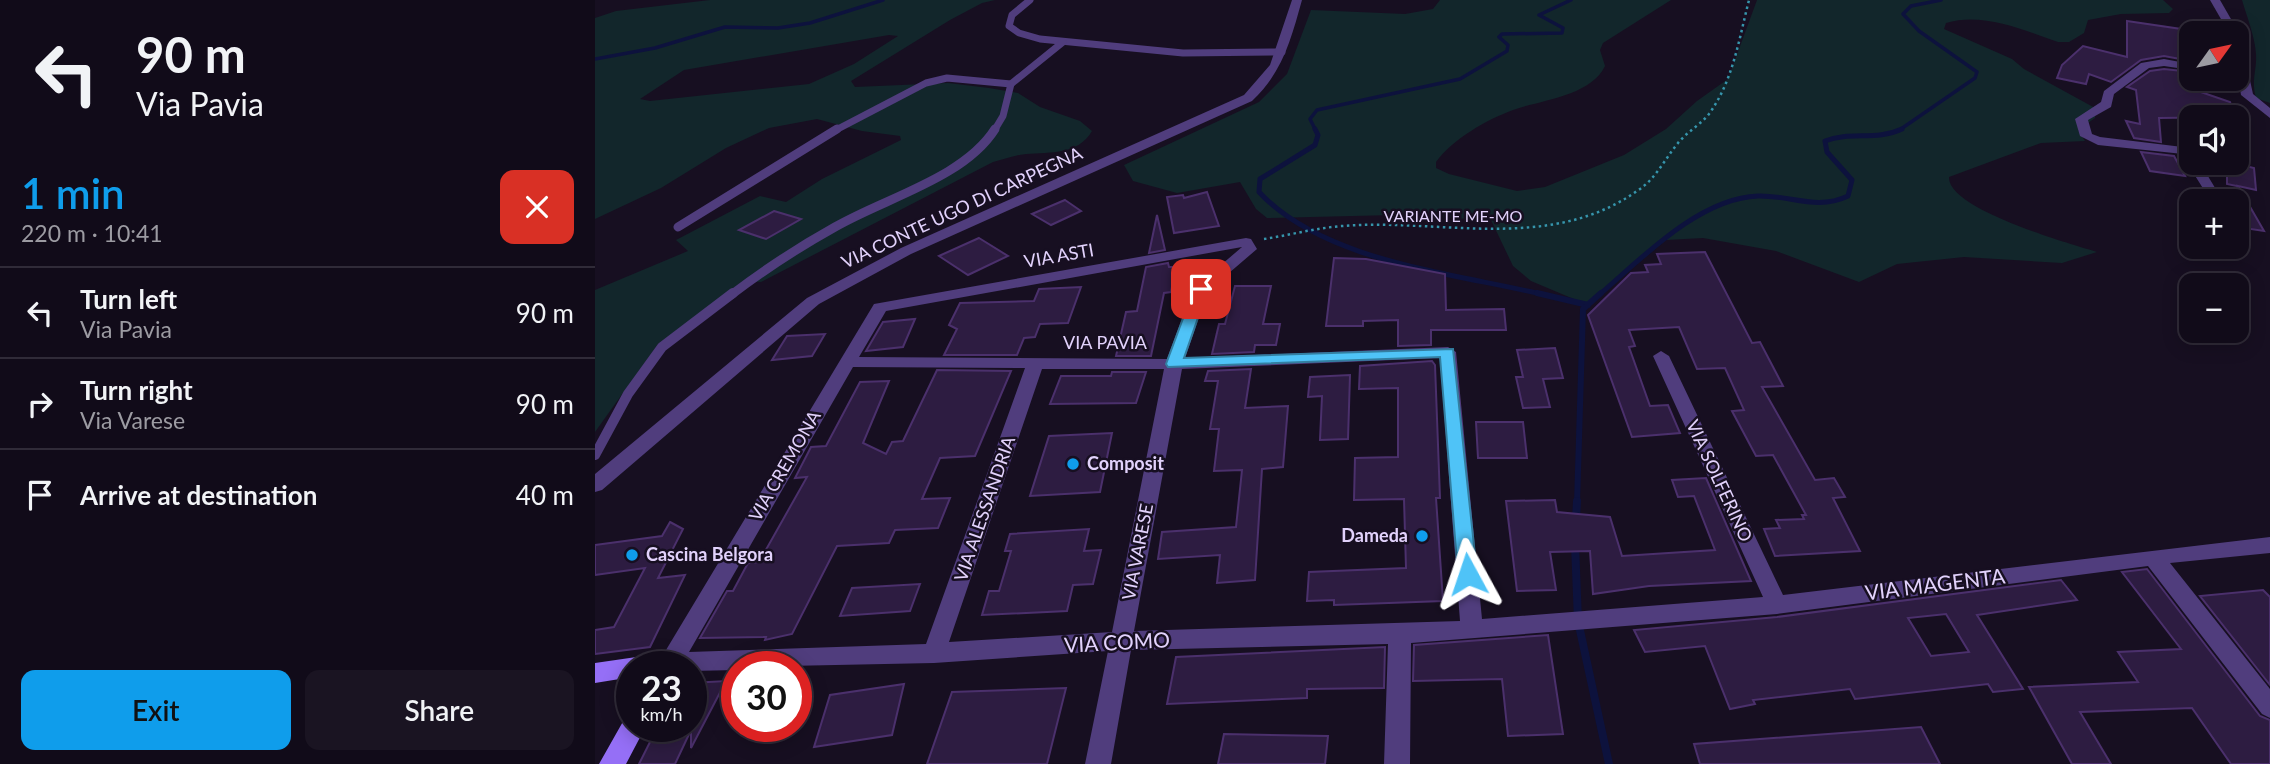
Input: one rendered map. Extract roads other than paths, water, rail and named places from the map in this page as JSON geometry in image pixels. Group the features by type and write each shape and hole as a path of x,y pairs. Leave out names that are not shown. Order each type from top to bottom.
{"street":[{"name":"VIA CONTE UGO DI CARPEGNA","path":"595,485 762,341 813,301 906,251 1248,99 1273,75 1297,0"},
{"path":"2215,0 2227,21"},
{"path":"2179,64 2150,61 2108,93 2107,104 2081,119 2086,136 2098,141 2179,149"},
{"path":"2245,91 2270,114"},
{"name":"VIA ASTI","path":"880,307 1246,242"},
{"name":"VIA VARESE","path":"1098,764 1174,364 1201,289 1249,249 1246,242"},
{"name":"VIA CREMONA","path":"678,651 880,307"},
{"name":"VIA PAVIA","path":"846,362 1174,364 1448,352 1472,629"},
{"name":"VIA SOLFERINO","path":"1661,356 1776,605"},
{"name":"VIA ALESSANDRIA","path":"934,653 1035,364"},
{"name":"VIA MAGENTA","path":"1599,621 1776,605 2153,556 2270,545"},
{"path":"2153,556 2270,707"},
{"name":"VIA COMO","path":"707,662 934,653 1121,641 1400,634 1599,621"},
{"path":"1397,764 1400,634"},
{"name":"VIA COMO","path":"595,673 616,670"},
{"path":"612,764 625,742"}],"lane":[{"path":"1030,0 1012,15 1009,26 1019,33 1063,42 1182,53 1282,52"},
{"path":"595,455 628,394 662,347 759,274 836,226 963,163 988,140 1003,116 1011,84 1063,42"},
{"path":"678,228 860,115 926,83 947,78 1011,84"}],"waterway":[{"path":"595,59 655,48 725,27 778,28 810,23 883,0"},
{"path":"1545,295 1392,262 1354,250 1318,235 1286,216 1259,192 1260,179 1315,145 1318,135 1310,119 1317,110 1460,79 1507,51 1508,45 1499,37 1502,34 1562,33 1563,28 1539,15 1571,0"},
{"path":"1899,130 1975,78 1977,72 1919,31 1903,14 1911,6 1941,0"},
{"path":"1599,295 1652,248 1714,207 1736,199 1758,196 1814,202 1848,196 1852,180 1827,152 1825,141 1883,135 1899,130"},
{"path":"1537,293 1588,305"},
{"path":"1588,305 1601,293"},
{"path":"1577,503 1583,309 1588,305"},
{"path":"1576,519 1577,501"},
{"path":"1575,544 1578,621 1609,764"}],"place":[{"name":"Composit","path":"1073,464"},
{"name":"Dameda","path":"1422,536"},
{"name":"Cascina Belgora","path":"632,555"}]}
